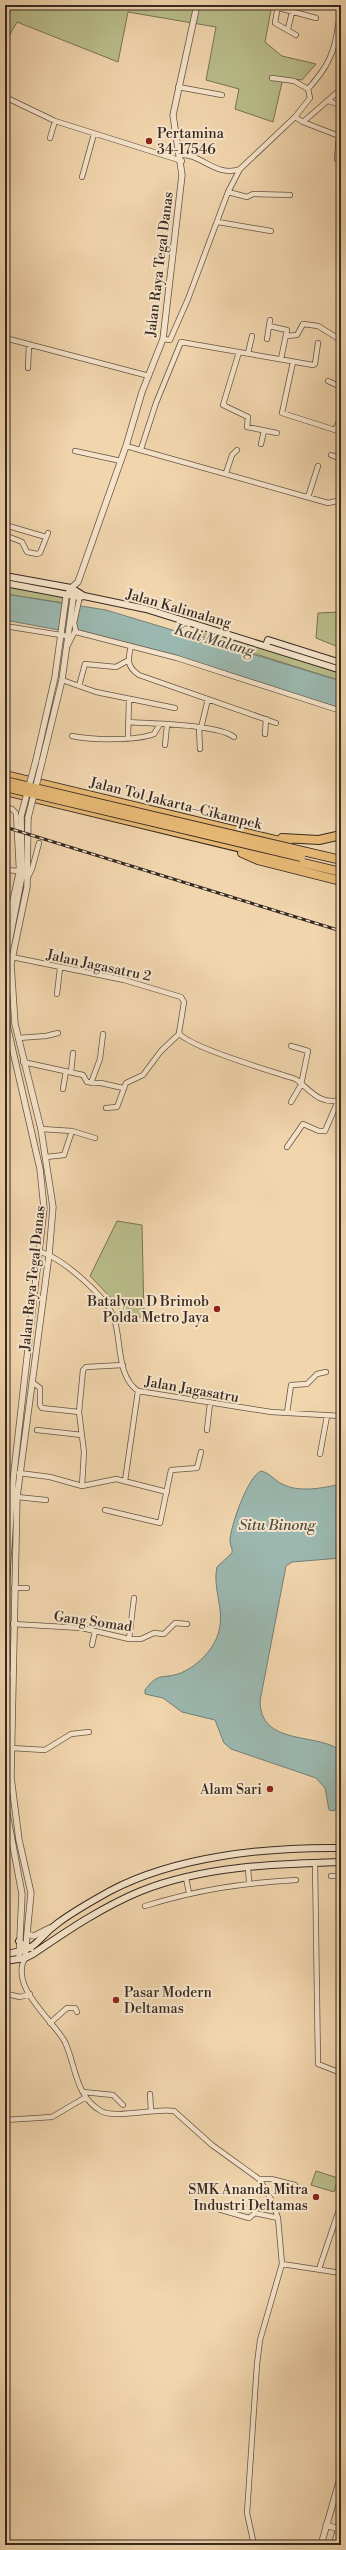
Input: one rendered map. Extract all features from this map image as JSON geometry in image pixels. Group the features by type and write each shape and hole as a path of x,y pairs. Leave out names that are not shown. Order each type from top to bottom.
{"highway":[{"name":"Jalan Tol Jakarta–Cikampek","path":"5,775 341,856"},
{"path":"5,781 341,860"},
{"path":"5,787 341,866"},
{"name":"Jalan Tol Jakarta–Cikampek","path":"5,791 217,844 341,872"},
{"path":"250,834 300,840 328,839 341,835"},
{"path":"217,844 258,860 341,881"}],"main road":[{"path":"5,576 43,582 74,594"},
{"path":"42,590 44,586 43,582"},
{"path":"5,583 74,594"},
{"name":"Jalan Kalimalang","path":"74,594 146,609 341,663"},
{"name":"Jalan Kalimalang","path":"267,643 341,670"},
{"path":"25,1950 53,1926 82,1906 112,1890 167,1869 247,1854 299,1849 341,1848"},
{"path":"5,1961 22,1960 57,1938 141,1891 186,1878 248,1867 315,1862 341,1862"},
{"path":"53,1926 51,1934 57,1938"},
{"path":"19,1941 25,1950"},
{"path":"5,1954 40,1949"}],"street":[{"name":"Jalan Raya Tegal Danas","path":"5,1606 16,1480 41,1252 43,1190 31,1127 14,1062 6,1009 6,953 22,876 21,816 36,760 55,677 60,633 121,462 133,417 163,339 182,175 181,158 173,120 178,87 197,5"},
{"path":"296,35 275,23 279,6 292,12 316,18"},
{"path":"288,30 292,12"},
{"path":"308,89 329,64 335,49 338,25 341,26"},
{"path":"272,78 294,81 308,89 310,98 298,120"},
{"path":"178,87 222,95"},
{"path":"163,339 170,340 220,223 230,192 240,170 298,120 328,101 341,89"},
{"path":"5,98 55,121 94,134 181,158 192,155 203,164 229,172 240,170"},
{"path":"328,101 341,105"},
{"path":"298,120 339,136 337,159"},
{"path":"50,138 55,121"},
{"path":"82,177 94,134"},
{"path":"230,192 247,196 253,194 290,195"},
{"path":"220,223 271,231"},
{"path":"267,338 270,320"},
{"path":"286,336 297,334 303,324 318,326 339,339"},
{"path":"269,326 286,330 281,359"},
{"path":"248,353 252,336"},
{"path":"5,338 149,376"},
{"path":"141,449 156,403 181,342 314,365 318,343"},
{"path":"28,368 29,344"},
{"path":"239,352 224,405 248,417 247,427 277,433"},
{"path":"292,362 282,412 341,432"},
{"path":"328,381 341,387"},
{"path":"335,430 341,417"},
{"path":"261,444 264,431"},
{"path":"126,446 328,503 341,500"},
{"path":"226,473 232,455 237,450"},
{"path":"75,451 121,462"},
{"path":"331,455 341,459"},
{"path":"308,497 318,466"},
{"path":"7,526 47,535 40,553 37,554 27,552 22,542 6,538 7,526"},
{"name":"Jalan Raya Tegal Danas","path":"22,1960 25,1950 31,1893 19,1840 8,1770 12,1748 13,1624 18,1497 16,1480 19,1473 32,1382 49,1254 53,1207 41,1129 18,1038 12,957 28,877 28,818 62,680 67,634 74,594"},
{"path":"66,648 75,631 74,594"},
{"path":"5,626 67,634"},
{"path":"75,631 177,658 341,711"},
{"path":"131,646 128,661 131,669 139,675 276,723"},
{"path":"79,686 85,664 116,667 128,661"},
{"path":"62,680 129,699 174,708"},
{"path":"128,737 129,699"},
{"path":"200,749 200,728 208,699"},
{"path":"265,734 266,719"},
{"path":"128,722 200,728 228,733 234,737"},
{"path":"72,736 89,739 149,736 154,734 160,724"},
{"path":"165,745 167,726"},
{"path":"5,807 12,808 16,813 19,871 5,936"},
{"path":"28,877 32,869 39,843"},
{"path":"5,870 19,871"},
{"name":"Jalan Jagasatru 2","path":"12,957 147,986 181,997 184,1002 179,1034"},
{"path":"57,994 60,968"},
{"path":"18,1038 46,1036 58,1033"},
{"path":"91,1084 100,1059 103,1034"},
{"path":"106,1108 118,1106 126,1082 143,1075 161,1051 179,1034 222,1055 294,1079 316,1098 328,1102 340,1100"},
{"path":"291,1102 301,1086 308,1051 292,1046"},
{"path":"63,1089 73,1053"},
{"path":"23,1062 83,1075 87,1082 91,1084 101,1082 123,1088"},
{"path":"287,1147 303,1124 319,1131 325,1131 340,1100"},
{"path":"41,1129 72,1131 95,1138"},
{"path":"46,1157 64,1156 72,1131"},
{"path":"41,1252 49,1254"},
{"name":"Jalan Jagasatru","path":"49,1254 74,1272 109,1307 114,1319 122,1365 127,1381 138,1392 287,1413 341,1416"},
{"path":"82,1486 84,1452 79,1412 84,1368 122,1365"},
{"path":"287,1413 291,1385 307,1384 317,1374 326,1372"},
{"path":"32,1382 40,1388 42,1408 79,1412"},
{"path":"125,1481 138,1392"},
{"path":"207,1430 210,1403"},
{"path":"320,1454 327,1416"},
{"path":"37,1430 82,1435"},
{"path":"105,1510 159,1523 171,1470 197,1468 201,1452"},
{"path":"19,1473 50,1477 82,1486 109,1479 125,1481 167,1492"},
{"path":"18,1497 46,1500"},
{"path":"14,1588 27,1588"},
{"path":"129,1639 134,1598"},
{"name":"Gang Somad","path":"13,1624 95,1631 129,1639 141,1639 154,1633 164,1634 175,1623 187,1624"},
{"path":"92,1645 95,1631"},
{"path":"5,1674 12,1674"},
{"path":"12,1748 45,1750 71,1734 89,1732"},
{"path":"5,1803 22,1894 19,1941"},
{"path":"315,1862 318,2059 321,2066 341,2073"},
{"path":"248,1867 249,1882"},
{"path":"331,1876 341,1876"},
{"path":"186,1878 189,1893"},
{"path":"145,1906 189,1893 249,1882 296,1880"},
{"path":"27,1934 34,1936 53,1926"},
{"path":"22,1960 23,1977 30,1994 66,2044 83,2092 100,2111 108,2114 150,2111 177,2113 212,2145 259,2179 272,2201 278,2218 282,2264 260,2340 257,2364 246,2513 254,2545"},
{"path":"7,1994 20,1997 30,1994"},
{"path":"50,2023 67,2008 75,2008 77,2012"},
{"path":"83,2092 113,2095 123,2105"},
{"path":"150,2094 150,2111"},
{"path":"5,2120 52,2117 86,2097"},
{"path":"259,2179 271,2179 296,2186"},
{"path":"319,2270 341,2204"},
{"path":"218,2209 249,2218 254,2213 278,2218"},
{"path":"282,2264 341,2273"},
{"path":"321,2545 341,2475"},
{"path":"334,2545 341,2522"},
{"path":"326,2525 339,2529"}],"green space":[{"path":"5,5 272,5 265,42 282,56 316,64 302,80 283,78 273,122 235,109 239,89 206,80 216,27 128,12 118,62 17,22 5,43"},
{"path":"5,575 43,582 43,588 67,594 64,603 5,594"},
{"path":"341,612 341,648 316,638 318,613"},
{"path":"206,627 341,670 341,681 202,637"},
{"path":"117,1221 142,1225 144,1317 124,1317 117,1304 90,1276"},
{"path":"316,2171 338,2178 334,2192 311,2185"}],"water":[{"path":"5,594 106,610 341,681 341,708 231,676 176,658 97,637 5,620"},
{"name":"Situ Binong","path":"261,1471 267,1473 277,1481 289,1487 311,1489 341,1484 341,1558 292,1562 286,1566 260,1701 262,1715 269,1725 278,1731 290,1736 328,1744 338,1749 340,1791 337,1807 334,1811 329,1810 325,1788 316,1778 231,1749 224,1743 215,1720 182,1712 163,1698 145,1694 145,1690 149,1684 157,1678 178,1674 192,1667 204,1657 217,1638 221,1615 216,1582 217,1567 232,1553 230,1541 236,1514 245,1492 256,1475"}],"railway":[{"path":"5,827 341,931"}],"place":[{"name":"Pertamina 34-17546","path":"149,141"},
{"name":"Batalyon D Brimob Polda Metro Jaya","path":"217,1309"},
{"name":"Alam Sari","path":"270,1789"},
{"name":"Pasar Modern Deltamas","path":"116,2000"},
{"name":"SMK Ananda Mitra Industri Deltamas","path":"316,2197"}],"water label":[{"name":"Kali Malang","path":"214,640"}]}
